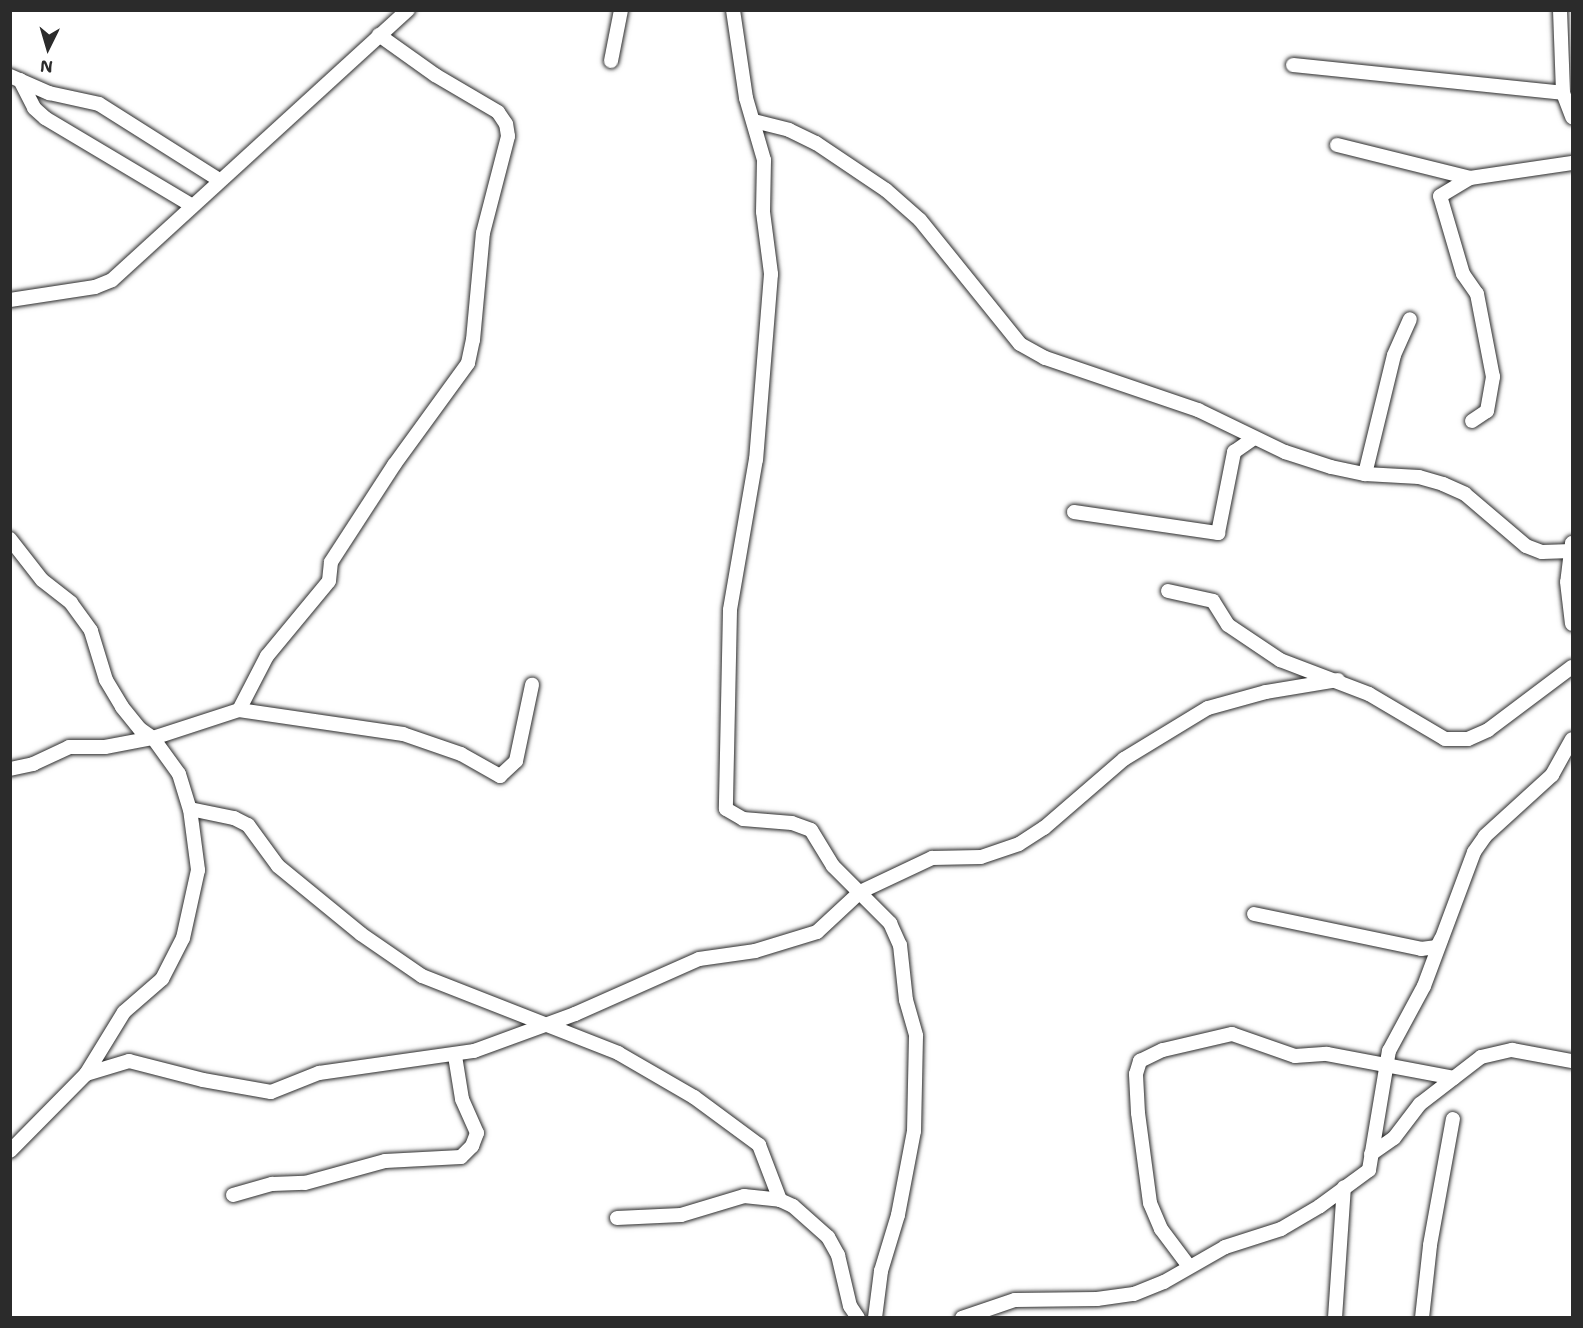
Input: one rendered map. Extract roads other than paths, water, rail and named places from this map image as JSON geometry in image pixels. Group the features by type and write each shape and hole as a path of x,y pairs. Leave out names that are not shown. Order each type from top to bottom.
{"street":[{"path":"10,300 95,286 112,280 191,205 408,10"},
{"path":"611,61 621,10"},
{"path":"733,10 746,98 764,160 763,212 771,274 756,459 730,610 726,809 743,819 792,823 811,830 828,859 890,923 900,945 906,1000 916,1036 914,1131 898,1215 881,1271 875,1317"},
{"path":"1560,10 1563,93 1572,117"},
{"path":"239,710 267,656 330,581 332,562 394,465 468,363 473,340 483,233 508,136 506,124 498,112 435,75 379,34"},
{"path":"1293,65 1563,93"},
{"path":"15,78 49,93 99,104 219,180"},
{"path":"15,78 34,108 45,118 191,205"},
{"path":"754,121 789,130 816,143 886,190 920,220 1020,344 1045,358 1198,410 1285,452 1365,474 1419,477 1443,484 1465,494 1526,546 1542,552 1571,548 1567,582 1572,624"},
{"path":"1337,145 1470,178 1572,163"},
{"path":"1470,178 1440,196 1463,274 1477,294 1493,377 1488,411 1472,421"},
{"path":"1365,474 1394,355 1410,319"},
{"path":"1074,512 1218,533 1234,452 1254,438"},
{"path":"10,539 42,580 71,603 91,631 106,680 122,706 140,729 153,738 179,774 190,809 197,885 174,962 149,994 114,1024 86,1074 10,1151"},
{"path":"1168,591 1213,601 1240,635 1304,671 1338,680 1369,694 1445,739 1458,741 1488,730 1571,670"},
{"path":"86,1074 129,1061 203,1080 272,1092 319,1073 455,1056 546,1024 699,959 755,951 817,932 860,892 932,858 981,857 1019,844 1044,828 1124,759 1208,708 1266,692 1338,680"},
{"path":"10,769 33,764 69,747 105,747 153,738 239,710 403,734 461,754 500,776 512,769 516,761 532,685"},
{"path":"962,1317 1015,1300 1097,1299 1134,1293 1164,1282 1188,1265 1225,1247 1281,1229 1320,1206 1369,1170 1387,1062 1400,1025 1424,986 1474,852 1485,836 1552,775 1572,739"},
{"path":"190,809 234,818 248,825 278,866 361,934 422,976 618,1053 694,1097 759,1145 780,1200"},
{"path":"1254,914 1421,949 1437,947 1444,935"},
{"path":"1188,1265 1161,1229 1150,1203 1138,1113 1136,1074 1140,1061 1163,1050 1232,1034 1295,1056 1327,1054 1368,1064 1387,1062 1454,1077"},
{"path":"1371,1154 1394,1138 1420,1104 1454,1077 1495,1051 1512,1050 1572,1062"},
{"path":"232,1196 272,1184 305,1183 385,1161 461,1156 472,1146 477,1133 462,1099 455,1056"},
{"path":"1422,1317 1430,1245 1454,1119"},
{"path":"1335,1317 1344,1187"},
{"path":"617,1218 681,1215 744,1196 780,1200 793,1206 828,1237 838,1255 850,1306 858,1317"}]}
